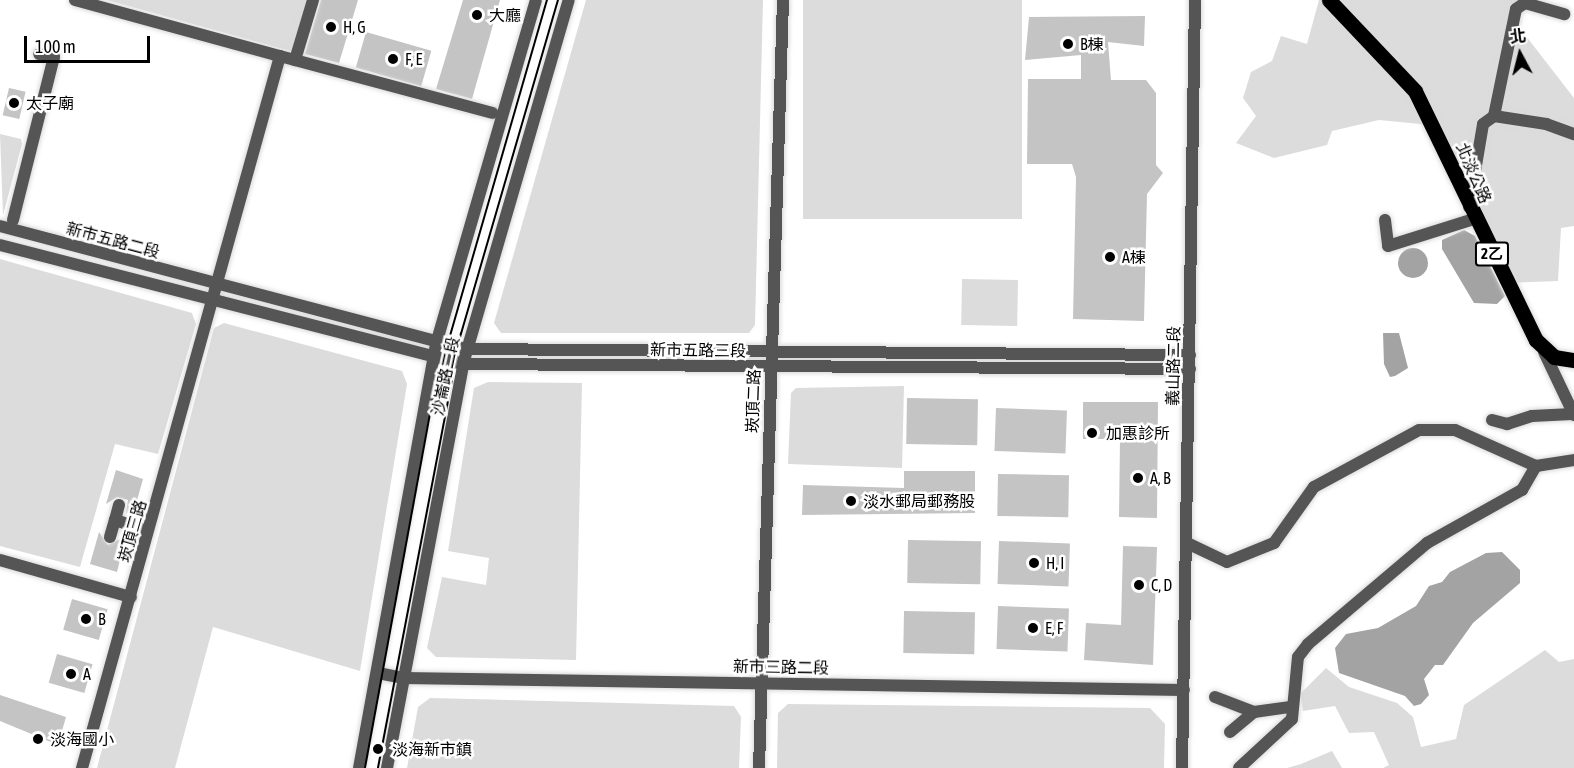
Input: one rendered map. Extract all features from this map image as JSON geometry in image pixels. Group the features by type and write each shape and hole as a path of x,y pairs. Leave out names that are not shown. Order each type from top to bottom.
{"main road":[{"name":"北淡公路","path":"1329,0 1415,91 1472,213 1544,352"},
{"path":"1544,352 1574,360"}],"street":[{"path":"75,0 492,113"},
{"path":"295,60 313,0"},
{"name":"沙崙路二段","path":"359,768 436,344 536,0"},
{"name":"沙崙路二段","path":"387,768 463,364 569,0"},
{"name":"崁頂二路","path":"759,768 783,0"},
{"name":"義山路二段","path":"1182,768 1195,0"},
{"path":"1385,220 1388,246 1472,213 1483,124 1494,116 1516,9 1525,3 1564,14"},
{"path":"13,220 54,57 39,54"},
{"path":"217,285 280,56"},
{"path":"1494,116 1546,124 1574,134"},
{"name":"新市五路二段","path":"0,226 217,285"},
{"name":"新市五路二段","path":"0,245 214,302"},
{"name":"新市五路三段","path":"217,285 436,344 467,349 1190,355"},
{"name":"崁頂三路","path":"82,768 217,285"},
{"name":"新市五路三段","path":"214,302 433,360 463,364 1190,369"},
{"path":"1492,420 1507,424 1532,416 1573,414 1544,352"},
{"path":"1187,543 1227,562 1274,543 1314,487 1419,430 1455,430 1536,466 1574,460"},
{"path":"1239,768 1292,719 1291,707 1298,657 1308,644 1426,543 1522,490 1536,466"},
{"path":"110,537 118,505"},
{"path":"114,520 140,528"},
{"path":"0,560 131,597"},
{"name":"新市三路二段","path":"378,673 403,678 1184,690"},
{"path":"1215,697 1254,712 1291,707"},
{"path":"1230,732 1254,712"}],"shaded area":[{"path":"107,0 310,0 294,52"},
{"path":"586,0 763,0 755,325 749,333 501,333 494,323"},
{"path":"803,0 1022,0 1022,219 803,219"},
{"path":"1319,0 1524,0 1509,14 1574,98 1574,226 1561,228 1558,281 1503,283 1431,125 1379,120 1332,131 1327,145 1274,158 1236,143 1256,116 1243,98 1251,72 1272,61 1281,36 1307,44"},
{"path":"0,134 21,139 22,144 3,215"},
{"path":"1464,230 1475,236 1505,296 1497,304 1474,303 1442,249 1442,240"},
{"path":"1413,248 1423,253 1428,263 1423,273 1413,278 1403,273 1398,263 1403,253"},
{"path":"0,259 192,313 196,324 158,454 115,444 80,567 0,546"},
{"path":"962,279 1018,280 1017,326 961,325"},
{"path":"224,323 402,371 407,384 360,671 213,627 175,768 97,768 214,328"},
{"path":"1383,333 1399,333 1408,368 1395,376 1390,377 1384,364"},
{"path":"488,382 582,383 576,660 436,657 427,648 442,577 486,585 489,558 448,551 474,388"},
{"path":"904,386 902,468 788,464 791,393 796,388"},
{"path":"1502,552 1520,570 1520,583 1473,623 1443,665 1435,665 1424,679 1429,695 1421,704 1414,706 1405,696 1339,673 1335,648 1346,634 1378,628 1416,606 1429,586 1442,582 1450,572 1486,553"},
{"path":"1545,650 1559,662 1574,659 1574,768 1383,768 1389,765 1374,732 1349,733 1335,706 1303,711 1300,694 1326,668 1349,687 1397,703 1413,717 1421,747 1456,739 1464,705"},
{"path":"430,698 734,706 741,717 739,768 407,768 418,707"},
{"path":"788,704 1150,708 1165,724 1164,768 777,768 778,713"},
{"path":"1332,751 1342,768 1287,768 1301,764"}],"building":[{"name":"H, G","path":"321,0 358,0 339,63 305,54"},
{"path":"463,0 500,0 472,99 436,89"},
{"name":"A棟","path":"1145,16 1144,46 1108,42 1111,80 1146,80 1156,93 1156,165 1163,173 1147,194 1144,321 1073,319 1076,177 1072,164 1027,164 1028,79 1081,79 1081,55 1025,60 1029,17"},
{"name":"F, E","path":"366,32 431,51 421,86 356,68"},
{"name":"太子廟","path":"9,88 26,92 19,119 3,115"},
{"path":"907,398 978,399 977,445 906,444"},
{"name":"A, B","path":"1083,402 1158,402 1157,518 1119,517 1120,439 1083,439"},
{"path":"996,408 1067,410 1065,453 994,451"},
{"path":"116,470 143,479 133,515 126,513 128,500 117,497 106,504"},
{"path":"904,471 975,471 975,513 802,515 803,485 904,488"},
{"path":"998,474 1069,475 1068,517 997,516"},
{"path":"99,532 108,545 126,536 117,572 90,564"},
{"path":"908,540 981,541 980,584 907,583"},
{"name":"H, I","path":"999,541 1070,543 1068,586 997,584"},
{"name":"C, D","path":"1123,546 1157,547 1153,665 1084,660 1086,623 1121,625"},
{"name":"B","path":"72,599 108,609 99,640 63,630"},
{"name":"E, F","path":"998,606 1069,608 1067,651 996,649"},
{"path":"904,611 975,612 974,654 903,653"},
{"name":"A","path":"57,654 93,664 84,693 49,683"},
{"path":"0,695 66,717 58,745 0,721"}],"tram line":[{"path":"365,768 435,388 547,0"},
{"path":"378,768 461,334 558,0"}],"place":[{"name":"大廳","path":"477,15"},
{"name":"H, G","path":"331,27"},
{"name":"B棟","path":"1068,44"},
{"name":"F, E","path":"393,59"},
{"name":"太子廟","path":"14,103"},
{"name":"A棟","path":"1110,257"},
{"name":"加惠診所","path":"1092,433"},
{"name":"A, B","path":"1138,478"},
{"name":"淡水郵局郵務股","path":"851,501"},
{"name":"H, I","path":"1034,563"},
{"name":"C, D","path":"1139,585"},
{"name":"B","path":"86,619"},
{"name":"E, F","path":"1033,628"},
{"name":"A","path":"71,674"},
{"name":"淡海國小","path":"38,739"},
{"name":"淡海新市鎮","path":"378,749"}]}
